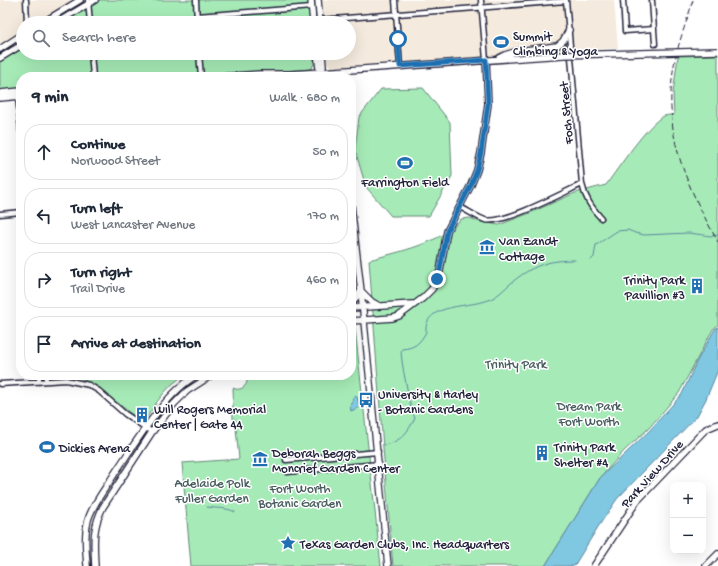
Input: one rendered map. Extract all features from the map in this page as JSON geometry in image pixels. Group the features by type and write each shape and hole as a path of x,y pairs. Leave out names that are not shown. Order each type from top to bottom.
{"main road":[{"path":"54,16 80,0"},
{"path":"67,16 88,2 95,0"},
{"path":"311,0 313,16"},
{"path":"318,0 320,16"},
{"path":"312,7 317,16"},
{"path":"498,60 505,55 518,51 557,46 563,41 569,30"},
{"path":"0,48 16,38"},
{"path":"0,58 16,48"},
{"path":"347,72 400,66 563,55 718,51"},
{"path":"318,60 320,72"},
{"path":"322,60 322,72"},
{"path":"356,321 393,318 399,316 432,288 437,279 447,231 477,170 481,153 488,104 486,60"},
{"path":"0,93 16,94"},
{"path":"0,98 16,95"},
{"path":"356,248 378,452 388,566"},
{"path":"356,298 361,291"},
{"path":"361,291 372,302 379,306"},
{"path":"356,308 416,303"},
{"path":"88,566 85,541 88,521 93,508 146,428 173,394 191,380"},
{"path":"95,566 94,533 97,517 152,432 174,404 187,391 204,380"},
{"name":"Park View Drive","path":"594,566 637,501 706,429 718,424"},
{"path":"86,549 94,549"},
{"path":"706,566 718,554"}],"street":[{"path":"26,0 27,16"},
{"path":"196,0 197,16 312,7"},
{"path":"395,0 400,66"},
{"path":"480,0 486,60"},
{"path":"623,0 625,31 654,29"},
{"path":"652,0 655,44"},
{"path":"356,18 566,1"},
{"name":"Foch Street","path":"566,1 582,184 585,196 590,205 601,218"},
{"path":"88,2 89,16"},
{"path":"92,60 93,72"},
{"path":"200,60 201,72"},
{"path":"460,207 485,220 497,220 518,213 582,184"},
{"path":"0,214 16,212"},
{"path":"0,384 66,380 89,385 152,432"},
{"path":"286,460 378,452"},
{"path":"287,472 379,464"}],"shaded area":[{"path":"0,0 76,0 50,16 16,16 16,36 0,46"},
{"path":"322,0 614,0 618,48 331,67 326,60 356,60 356,16 323,16"}],"green space":[{"path":"99,0 308,0 309,16 72,16"},
{"path":"16,51 16,60 314,60 314,64 311,69 265,72 16,72 16,88 0,90 0,61"},
{"name":"Trinity Park","path":"718,55 718,325 713,329 679,393 649,428 624,451 600,478 545,566 393,566 369,260 419,246 443,234 461,219 470,218 477,221 499,225 575,193 606,185 650,127 664,116 674,115 673,93 678,56"},
{"name":"Farrington Field","path":"423,88 450,122 452,176 429,216 391,216 366,187 356,153 359,117 381,89"},
{"name":"Fort Worth Botanic Garden","path":"356,337 381,566 191,566 182,463 239,459 235,419 233,419 233,388 240,389 245,386 247,380 356,380"},
{"path":"84,380 178,380 157,402 144,422 130,413 99,388"}],"water":[{"path":"718,327 718,370 697,416 617,499 574,566 545,566 600,478 650,430 682,394 697,361 715,329"},
{"path":"354,396 357,397 360,407 351,411 350,406"}],"waterway":[{"path":"591,260 594,257 596,245 617,231 628,230 644,235 689,233 711,236 718,235"},
{"path":"384,445 390,444 403,436 410,428 415,418 410,403 401,351 402,349 414,346 422,339 426,332 427,322 432,315 451,308 491,299 532,268 556,261 575,260"},
{"path":"207,507 232,510 235,512"}],"railway":[{"path":"693,0 680,40 674,65 671,90 671,114 674,136 687,179 706,221 718,242"}],"place":[{"name":"Summit Climbing & Yoga","path":"501,42"},
{"name":"Farrington Field","path":"405,163"},
{"name":"Van Zandt Cottage","path":"487,247"},
{"name":"Trinity Park Pavillion #3","path":"697,286"},
{"name":"University & Harley - Botanic Gardens","path":"366,400"},
{"name":"Will Rogers Memorial Center | Gate 44","path":"142,415"},
{"name":"Dickies Arena","path":"47,447"},
{"name":"Trinity Park Shelter #4","path":"542,453"},
{"name":"Deborah Beggs Moncrief Garden Center","path":"260,459"},
{"name":"Texas Garden Clubs, Inc. Headquarters","path":"288,543"}],"route":[{"path":"398,39 400,66 486,60 488,104 481,153 477,170 471,185 447,231 442,261 437,279"}],"park label":[{"name":"Dream Park Fort Worth","path":"589,412"},
{"name":"Adelaide Polk Fuller Garden","path":"212,490"}]}
